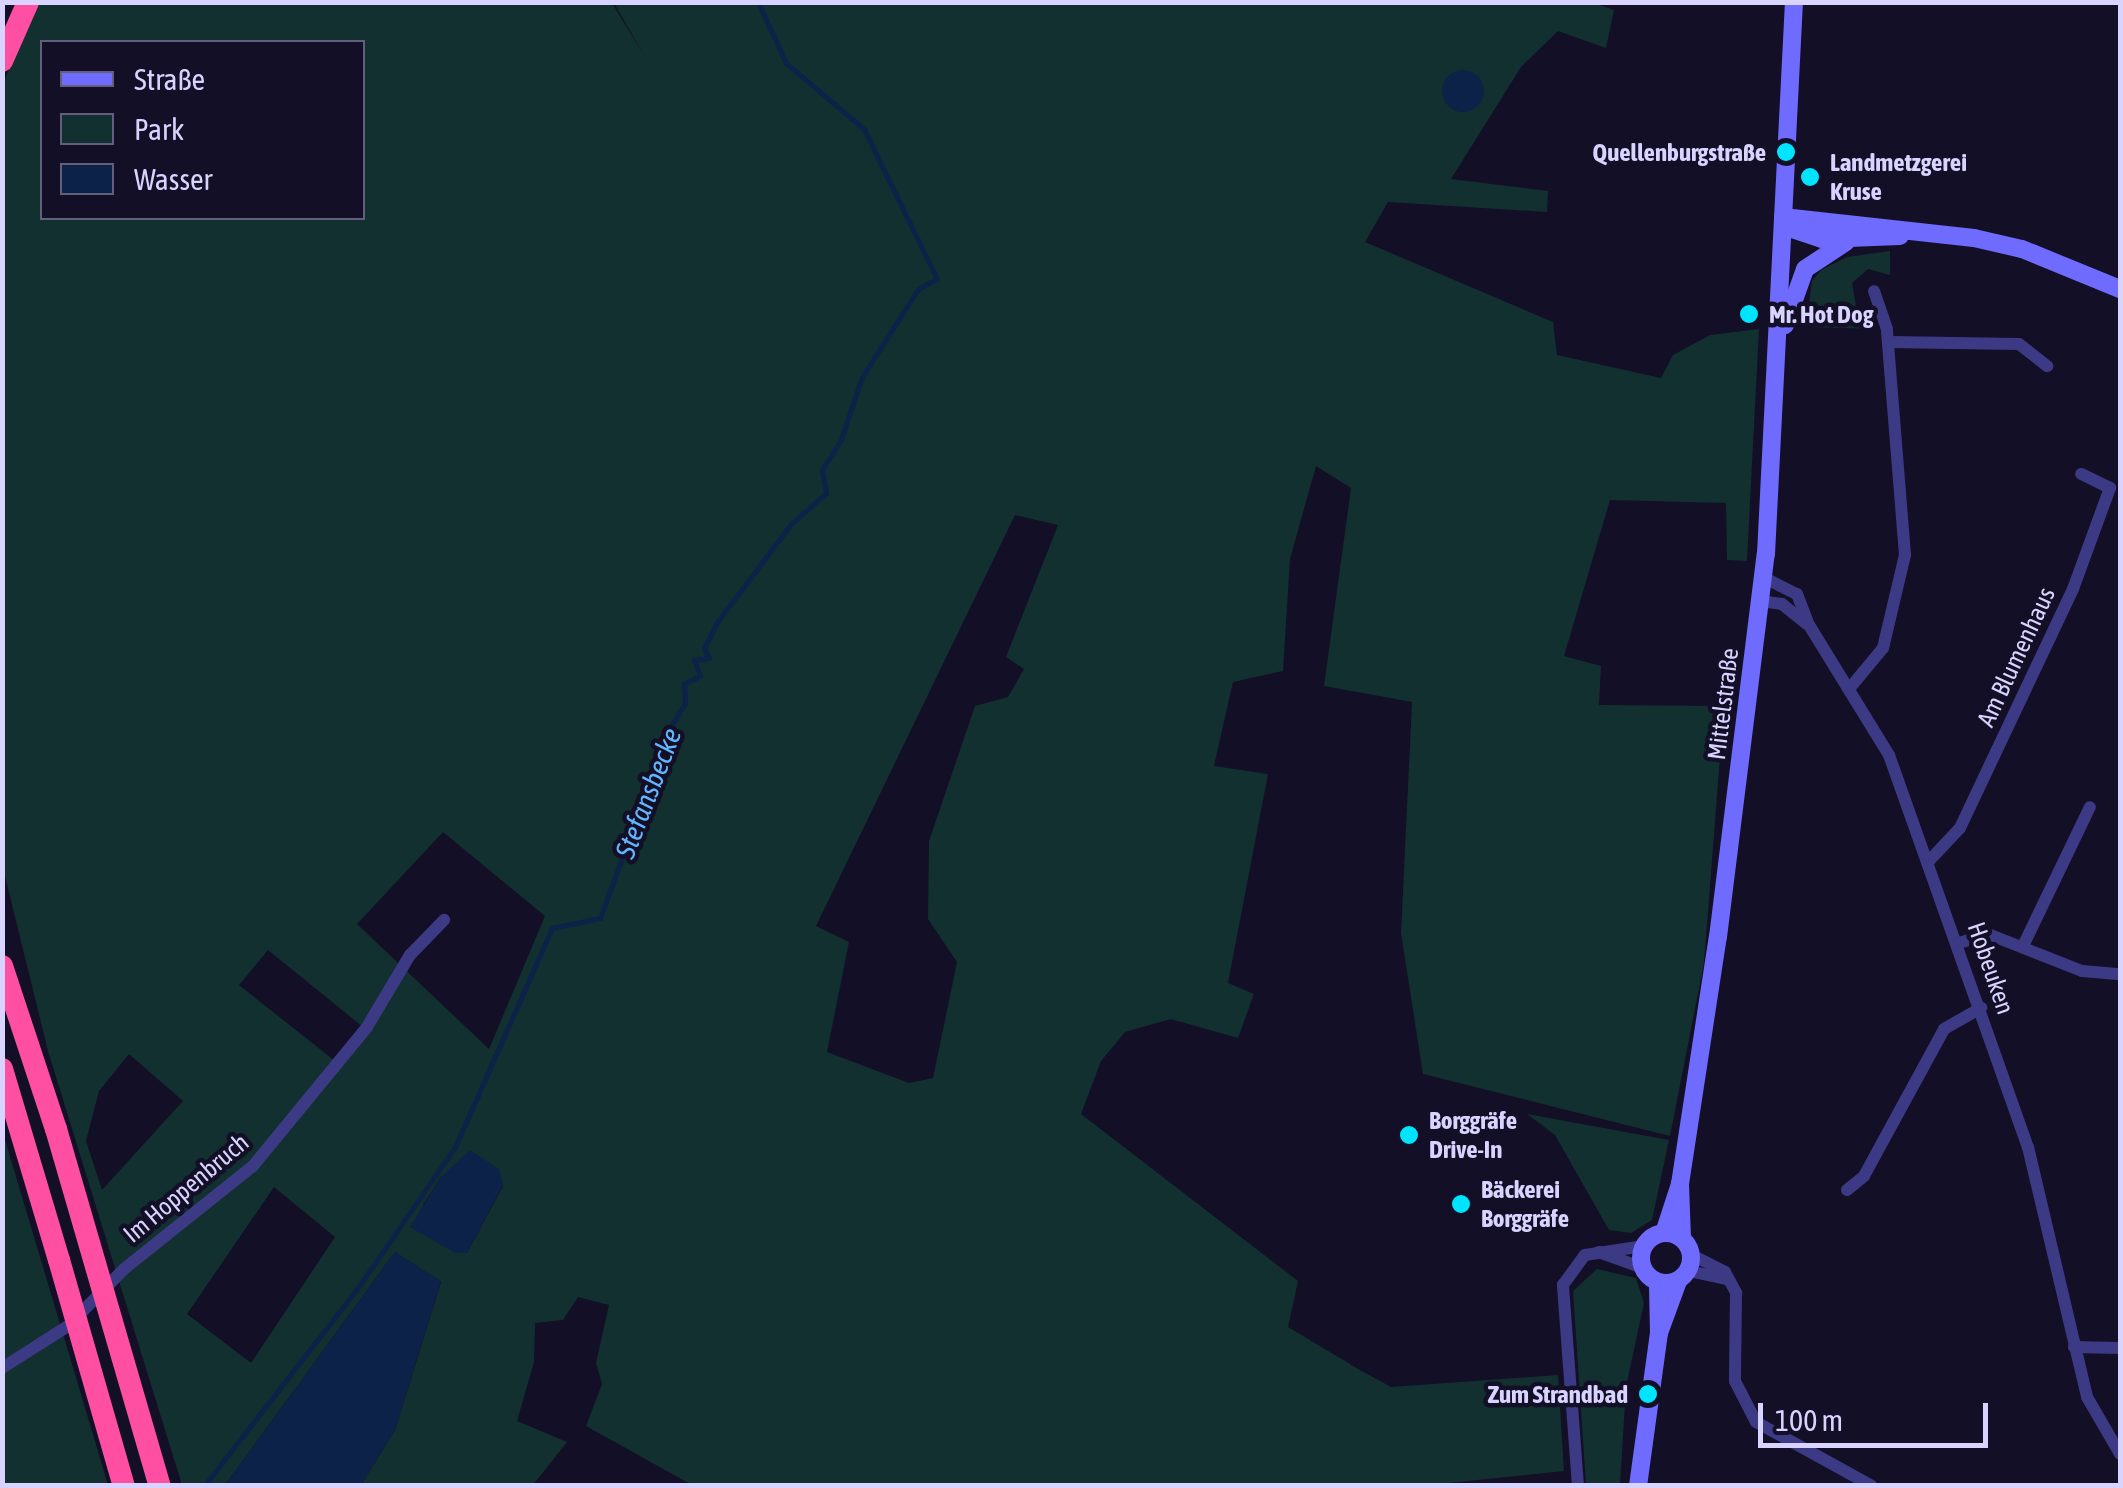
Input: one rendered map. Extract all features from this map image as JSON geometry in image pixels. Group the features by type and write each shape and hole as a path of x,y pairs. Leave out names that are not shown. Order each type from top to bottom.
{"highway":[{"path":"2,60 28,2"},
{"path":"2,947 6,976 56,1129 160,1486"},
{"path":"2,1069 124,1486"},
{"path":"2,1092 24,1140"}],"main road":[{"name":"Mittelstraße","path":"1673,1235 1763,577 1794,2"},
{"path":"1783,221 1812,238 1852,240 1923,234"},
{"path":"1783,221 1923,234 2022,249 2120,289"},
{"path":"1778,344 1805,269 1852,240"},
{"path":"1638,1486 1658,1333 1658,1284 1642,1268 1644,1246 1673,1235 1686,1269 1658,1333"},
{"path":"1658,1284 1686,1269"}],"street":[{"path":"1849,689 1883,648 1905,556 1888,342 1874,291"},
{"path":"1888,342 2018,344 2048,366"},
{"name":"Am Blumenhaus","path":"1930,861 1960,828 2073,589 2110,488 2082,474"},
{"name":"Hobeuken","path":"1763,577 1797,594 1809,625 1890,755 2028,1147 2087,1396 2120,1454"},
{"name":"Hobeuken","path":"1760,601 1782,604 1809,625"},
{"path":"2024,946 2090,808"},
{"name":"Im Hoppenbruch","path":"2,1368 68,1326 124,1269 253,1166 368,1027 410,955 444,920"},
{"path":"1959,943 1988,934 2082,971 2120,974"},
{"path":"1847,1190 1870,1166 1944,1029 1981,1008"},
{"path":"1578,1486 1563,1284 1575,1263 1599,1252 1644,1246"},
{"path":"1599,1252 1642,1268"},
{"path":"1686,1269 1728,1279 1736,1302 1736,1381 1748,1411 1774,1436 1872,1486"},
{"path":"2074,1347 2120,1348"}],"green space":[{"path":"40,2 612,3 645,57 614,3 1591,2 1614,10 1606,48 1558,31 1521,67 1451,179 1548,191 1547,212 1388,202 1365,242 1553,322 1557,355 1661,378 1673,355 1710,335 1759,329 1747,561 1727,560 1726,503 1610,500 1564,656 1601,666 1599,705 1724,706 1704,963 1670,1136 1423,1074 1401,933 1412,702 1324,686 1351,488 1316,466 1290,559 1283,671 1233,682 1214,766 1268,774 1228,983 1254,994 1238,1038 1171,1019 1125,1032 1101,1061 1081,1114 1298,1281 1288,1327 1391,1387 1558,1375 1564,1471 1419,1486 692,1485 586,1426 602,1384 596,1363 609,1305 578,1297 563,1320 535,1323 534,1362 517,1421 567,1442 533,1485 361,1485 395,1430 441,1282 395,1252 225,1485 182,1485 48,1051 3,868 2,85","holes":["1015,515 1058,525 1006,657 1024,669 1008,697 975,706 929,841 928,919 957,962 933,1078 909,1083 827,1052 849,942 816,926","443,832 545,916 489,1049 357,924","268,950 363,1027 335,1061 239,985","129,1054 183,1101 102,1190 86,1141 99,1091","441,1177 503,1186 467,1253 423,1205","274,1187 335,1237 251,1363 187,1314"]},
{"path":"1890,251 1890,275 1868,269 1852,283 1856,306 1877,329 1806,327 1812,281 1821,270 1847,257"},
{"path":"1527,1114 1669,1140 1652,1220 1631,1233 1609,1230 1555,1135"},
{"path":"3,1133 69,1354 108,1485 2,1485"},
{"path":"1597,1269 1636,1278 1644,1303 1626,1387 1620,1485 1586,1485 1573,1291"}],"water":[{"path":"1463,70 1478,76 1484,91 1478,106 1463,112 1448,106 1442,91 1448,76"},
{"path":"470,1150 499,1169 503,1185 467,1253 455,1253 410,1227 441,1177"},
{"path":"395,1252 441,1281 395,1430 361,1485 225,1485"}],"waterway":[{"name":"Stefansbecke","path":"204,1486 357,1289 455,1147 552,928 600,918 669,729 685,703 684,684 700,676 694,660 709,658 704,648 718,621 791,524 826,493 822,470 841,439 862,377 918,289 937,279 864,129 786,63 758,2"}],"place":[{"name":"Quellenburgstraße","path":"1786,152"},
{"name":"Landmetzgerei Kruse","path":"1810,177"},
{"name":"Mr. Hot Dog","path":"1749,314"},
{"name":"Borggräfe Drive-In","path":"1409,1135"},
{"name":"Bäckerei Borggräfe","path":"1461,1204"},
{"name":"Zum Strandbad","path":"1648,1394"}]}
